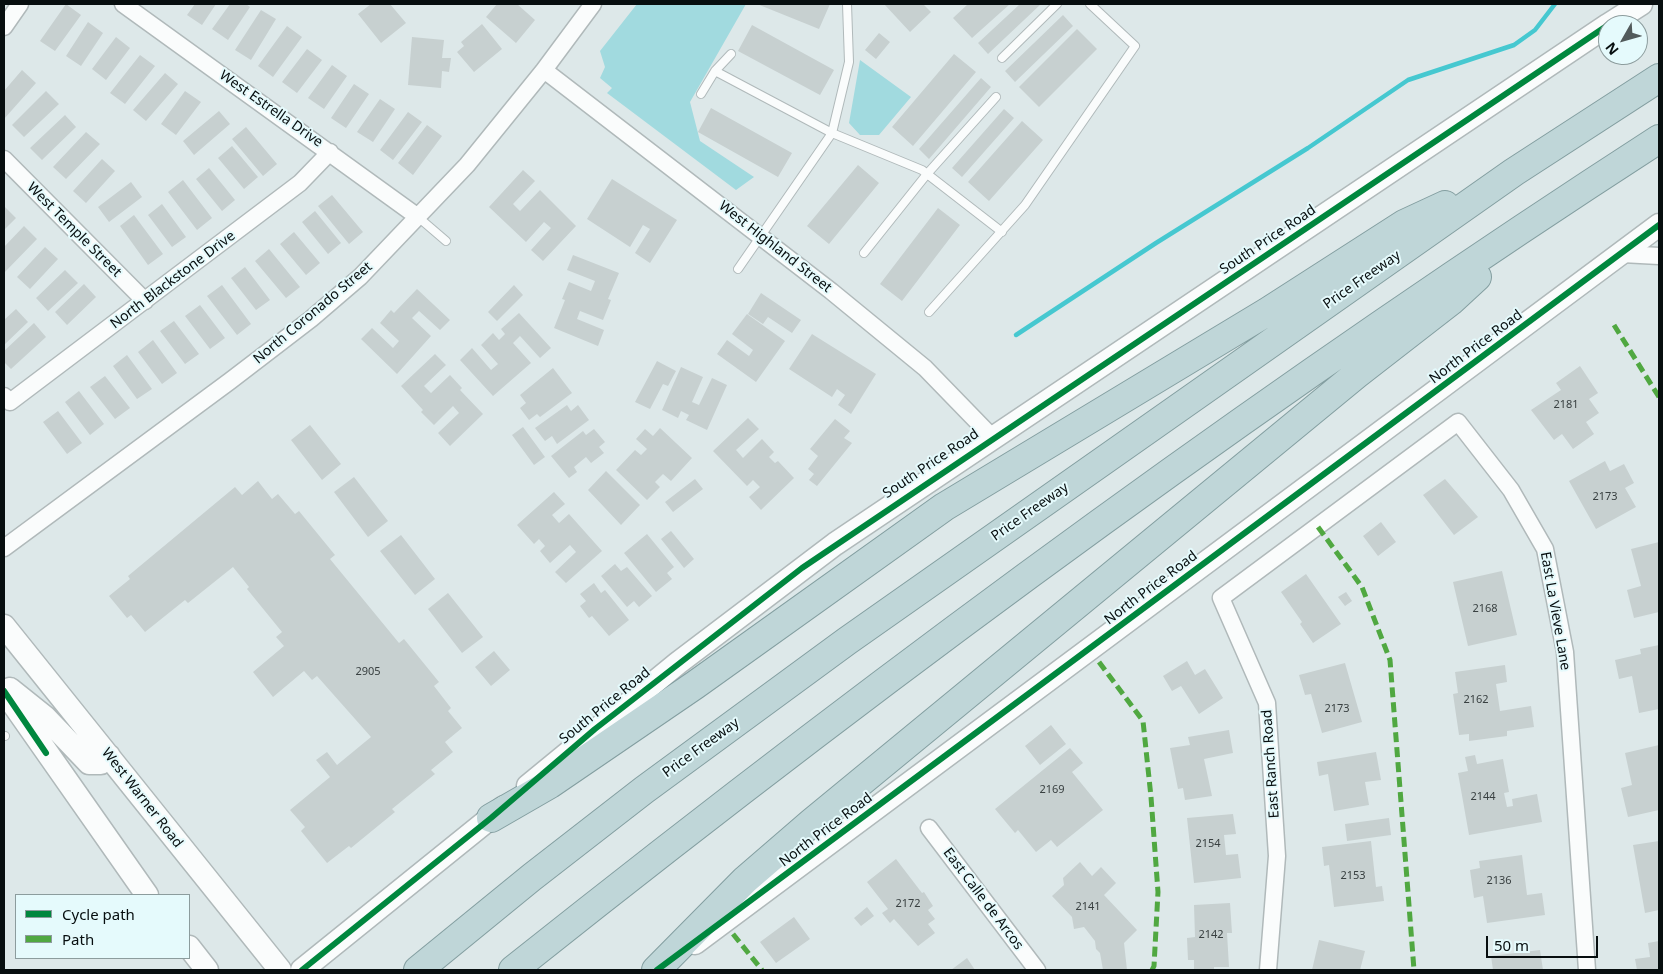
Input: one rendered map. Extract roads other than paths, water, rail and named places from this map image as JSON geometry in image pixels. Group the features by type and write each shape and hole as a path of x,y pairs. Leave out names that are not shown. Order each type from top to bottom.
{"highway":[{"name":"Price Freeway","path":"418,970 532,877 644,790 847,641 1514,172 1659,78"},
{"path":"513,970 767,771 1005,593 1201,451 1546,212 1659,139"},
{"path":"491,818 550,784 695,684 944,507 1275,307 1404,224 1514,172"},
{"path":"656,970 745,880 811,823 1096,591 1357,374 1451,301 1546,212"}],"main road":[{"name":"South Price Road","path":"1623,15 1640,4"},
{"name":"South Price Road","path":"302,970 491,818 595,729 802,568 1598,32"},
{"name":"North Price Road","path":"656,970 1659,225"},
{"name":"West Warner Road","path":"4,626 280,970"},
{"path":"4,684 45,717 90,763 101,763 109,756"},
{"path":"4,692 146,894"},
{"path":"190,948 207,970"}],"street":[{"path":"4,27 20,4"},
{"name":"West Estrella Drive","path":"123,4 418,216"},
{"name":"North Coronado Street","path":"4,548 310,320 360,277 467,165 544,70 590,5"},
{"name":"West Highland Street","path":"544,70 763,236 925,368 993,438"},
{"name":"North Blackstone Drive","path":"7,399 145,301 300,183 330,152"},
{"name":"West Temple Street","path":"4,159 145,301"},
{"path":"1622,254 1659,256"},
{"name":"East La Vieve Lane","path":"1318,527 1458,422 1511,490 1545,549 1565,652 1588,970"},
{"name":"East Ranch Road","path":"1268,970 1277,856 1267,704 1221,598 1318,527"},
{"name":"East Calle de Arcos","path":"929,828 1037,970"}],"lane":[{"path":"738,270 832,133 848,62 847,4"},
{"path":"1002,58 1057,4"},
{"path":"929,312 1025,205 1134,46 1090,4"},
{"path":"701,94 715,71 731,54"},
{"path":"715,71 832,133 927,174 1002,232"},
{"path":"864,253 927,174 996,97"},
{"path":"418,216 446,241"}],"waterway":[{"path":"1016,335 1156,243 1308,148 1408,80 1514,45 1535,30 1555,4"}]}
